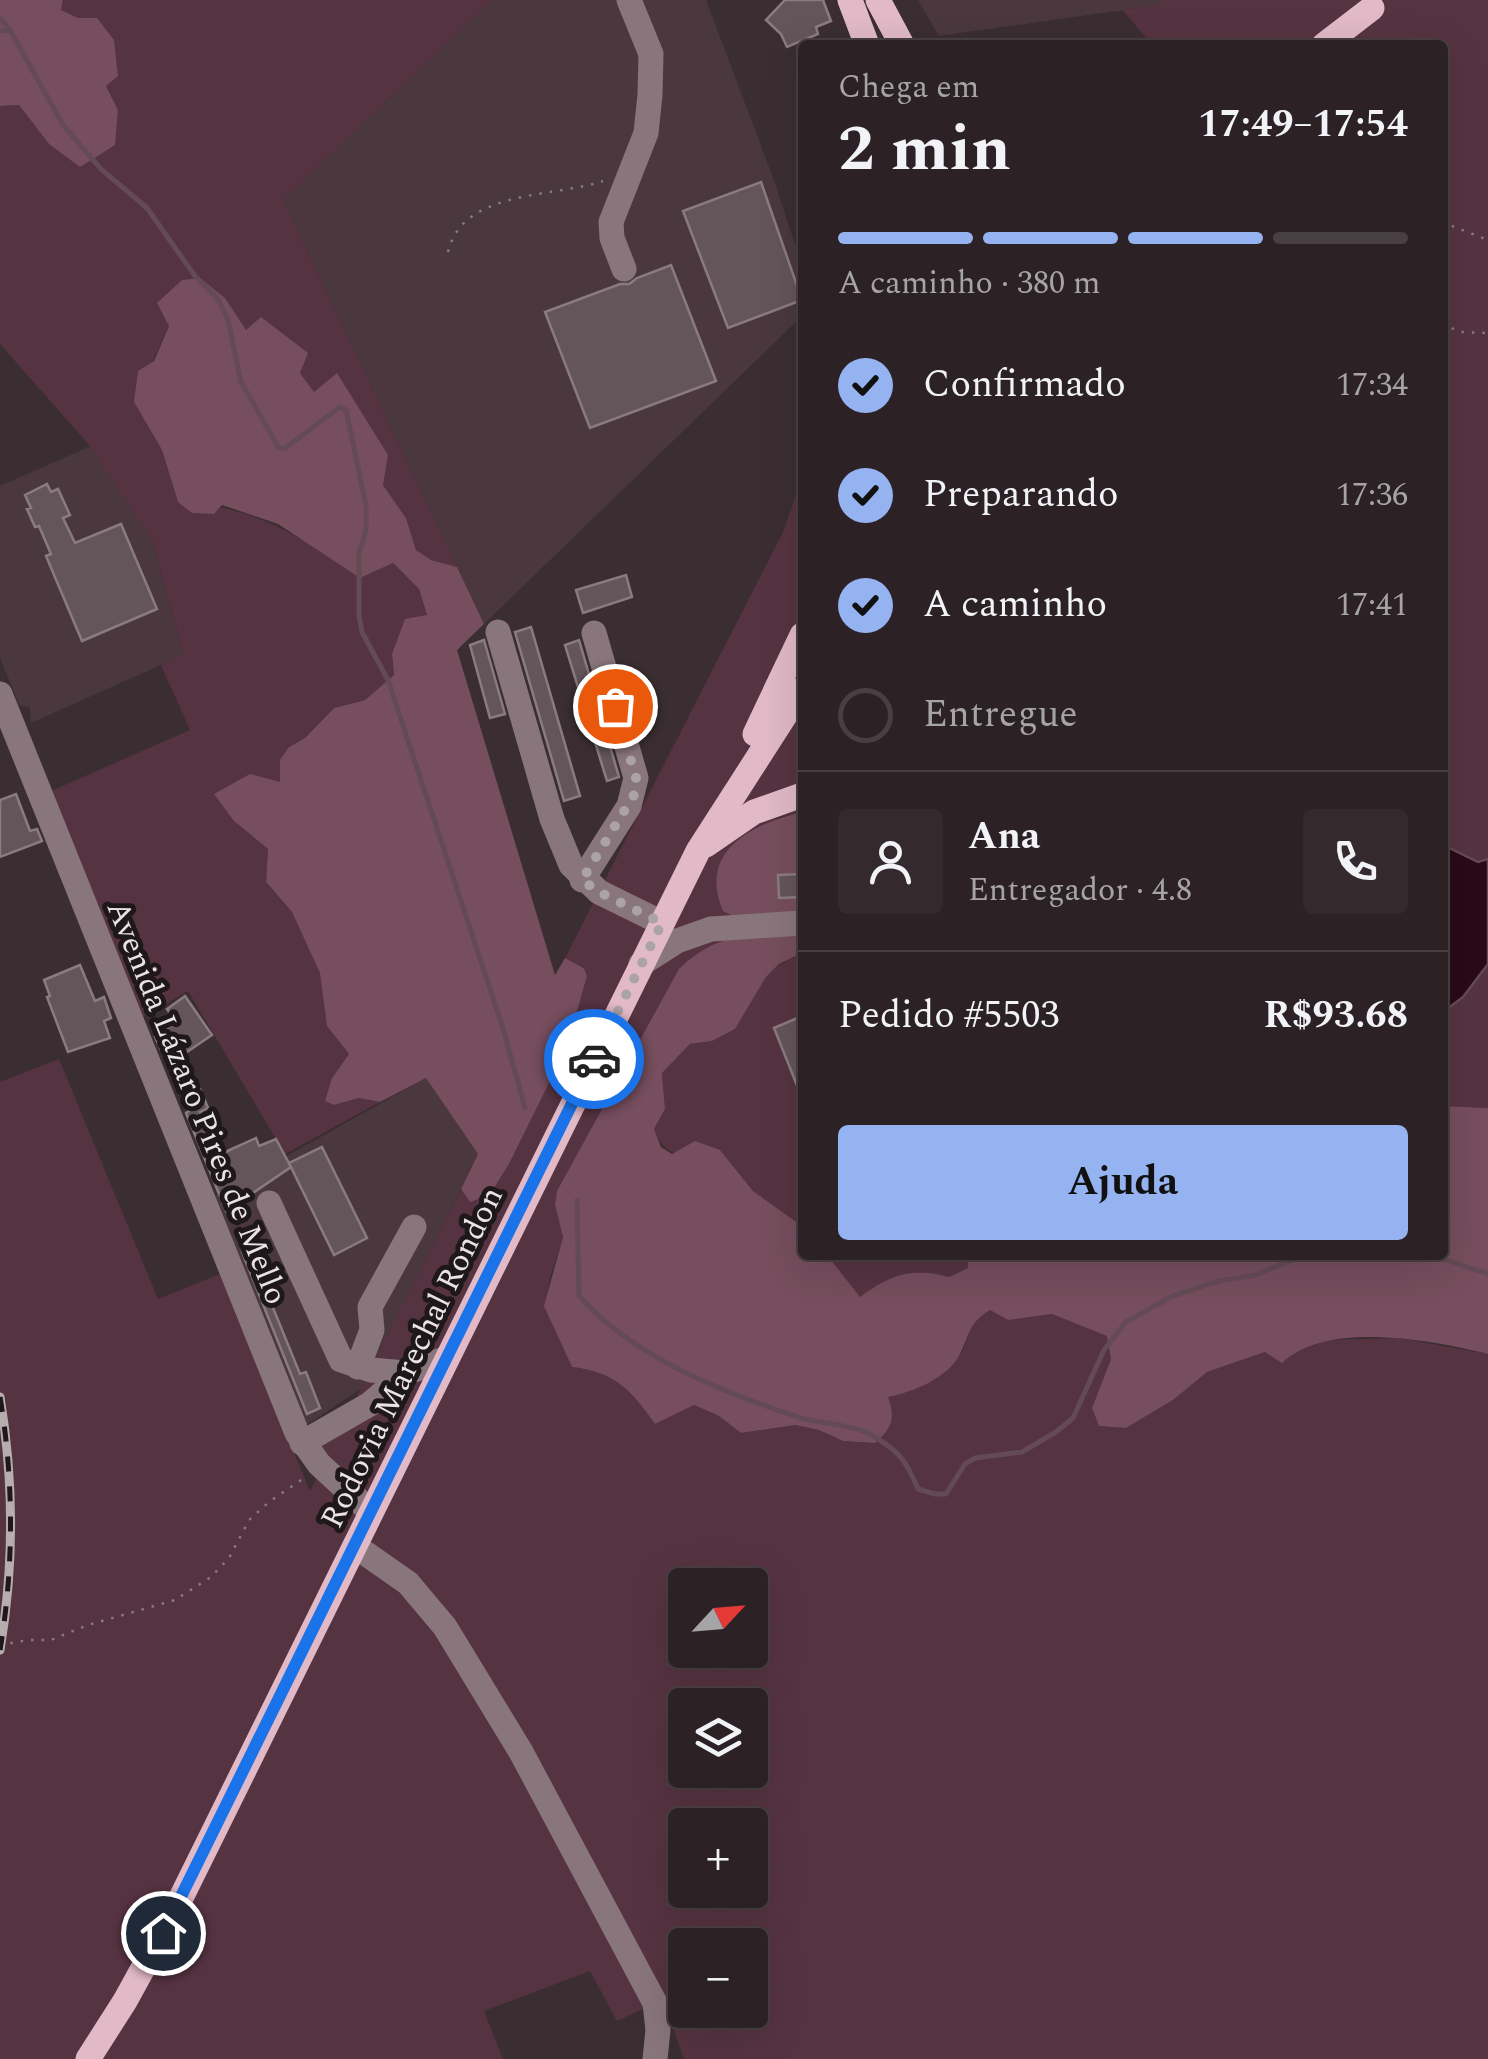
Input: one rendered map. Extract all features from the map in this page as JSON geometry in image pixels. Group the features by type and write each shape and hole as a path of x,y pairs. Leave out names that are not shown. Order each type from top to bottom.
{"main road":[{"path":"850,0 864,40"},
{"path":"878,0 899,40"},
{"path":"1330,40 1375,4"},
{"path":"1346,40 1375,4"},
{"path":"703,840 798,642"},
{"name":"Rodovia Marechal Rondon","path":"88,2059 175,1910 703,840 798,694"},
{"path":"703,840 754,812 798,797"}],"street":[{"path":"624,270 612,238 611,222 646,134 651,54 629,0"},
{"path":"498,632 559,840 570,865 599,892 662,923"},
{"path":"582,880 634,795 636,778 594,633"},
{"name":"Avenida Lázaro Pires de Mello","path":"0,694 302,1443 318,1464 371,1512"},
{"path":"678,890 692,912 711,929"},
{"path":"641,964 677,941 711,929 798,924"},
{"path":"270,1203 341,1360 406,1373"},
{"path":"358,1366 372,1330 370,1308 414,1227"},
{"path":"302,1443 370,1404 406,1373 447,1358"},
{"path":"355,1546 408,1583 428,1604 521,1752 655,2003 655,2059"}],"path":[{"path":"448,252 460,225 494,204 610,178"},
{"path":"1448,224 1488,240"},
{"path":"1448,327 1461,332 1488,332"},
{"path":"0,1645 51,1640 88,1624 175,1600 211,1577 230,1558 250,1520 318,1464"}],"shaded area":[{"path":"0,0 63,0 61,10 78,18 97,18 114,40 118,76 106,86 118,110 115,145 80,167 49,144 19,105 0,106"},
{"path":"63,0 492,0 283,200 457,567 431,560 416,550 406,518 383,485 336,374 314,392 300,373 246,331 225,298 169,326 134,402 162,450 178,502 232,510 275,525 360,578 392,563 419,589 427,615 392,654 394,675 365,700 334,708 305,738 289,747 280,782 234,821 268,849 266,883 292,912 321,973 327,1026 349,1054 332,1078 334,1105 359,1098 380,1102 285,1154 188,991 139,1019 51,791 190,730 161,665 183,654 153,541 90,446 0,344 0,106 19,105 49,144 118,110 106,86 97,18 78,18 61,10"},
{"path":"492,0 706,0 798,254 798,320 484,624 283,200"},
{"path":"918,0 1160,0 1159,5 939,36"},
{"path":"1160,0 1488,0 1488,859 1478,862 1448,847 1448,40 1148,40 1123,10 1159,5"},
{"path":"200,278 225,298 246,330 261,317 308,353 300,373 314,392 337,373 388,455 383,485 406,518 416,550 431,560 457,567 484,624 457,650 555,975 565,958 584,968 587,976 567,1047 509,1164 494,1188 470,1202 461,1189 478,1154 426,1078 380,1102 359,1098 334,1105 325,1101 332,1078 349,1054 327,1026 320,973 292,912 266,882 268,849 234,821 214,794 250,774 280,782 280,760 289,747 305,738 334,708 365,700 394,675 392,654 405,619 427,615 419,589 393,563 360,578 278,524 222,505 214,514 192,513 178,502 162,450 134,402 138,371 154,361 169,326 157,303 182,280"},
{"path":"91,446 153,541 183,655 31,723 30,707 20,706 0,658 0,486"},
{"path":"798,489 798,813 777,818 730,937 555,1205 563,1237 545,1307 572,1367 611,1378 638,1401 655,1424 694,1405 719,1416 741,1433 795,1425 843,1441 875,1443 891,1423 887,1397 924,1383 949,1366 961,1353 974,1323 990,1310 1008,1320 1052,1314 1108,1336 1111,1359 1092,1408 1099,1426 1126,1428 1173,1400 1207,1372 1265,1352 1296,1349 1325,1340 1399,1338 1488,1354 1488,2059 684,2059 673,2028 768,2028 768,1928 668,1928 668,2014 663,2000 617,2021 590,1971 484,2011 503,2059 0,2059 0,1082 59,1059 158,1299 220,1274 310,1491 325,1461 314,1447 340,1430 461,1189 470,1202 494,1188 509,1164 567,1047 587,976 584,967 565,958 783,532"},
{"path":"798,813 798,916 739,919 723,911 717,872 723,856 748,833"},
{"path":"1448,847 1478,862 1488,859 1488,964 1463,997 1448,1008"},
{"path":"798,929 798,955 779,964 766,977 735,1029 712,1041 690,1044 662,1073 665,1109 654,1129 661,1147 672,1154 695,1141 720,1150 753,1191 798,1223 798,1260 831,1260 860,1297 902,1275 949,1277 968,1268 968,1260 1448,1260 1448,1106 1488,1108 1488,1354 1439,1343 1381,1337 1325,1341 1282,1363 1265,1352 1207,1372 1173,1400 1126,1428 1099,1426 1092,1408 1111,1359 1107,1336 1052,1314 1008,1320 990,1310 974,1324 960,1354 939,1377 888,1397 891,1423 875,1443 843,1441 795,1425 741,1433 719,1416 694,1405 655,1424 638,1401 611,1378 572,1367 544,1306 563,1237 555,1205 557,1191 679,969 707,948 752,934"},
{"path":"798,955 798,1223 753,1191 720,1150 673,1152 654,1129 665,1109 662,1073 690,1044 712,1041 735,1029 766,977"},
{"path":"1488,964 1488,1108 1448,1106 1448,1009 1463,997"},
{"path":"426,1078 478,1154 362,1388 305,1426 212,1198"},
{"path":"831,1260 968,1260 968,1268 949,1277 902,1275 860,1298"}],"building":[{"path":"785,0 823,0 831,21 816,27 818,34 787,47 781,34 766,20"},
{"path":"761,182 798,288 798,302 728,328 683,211"},
{"path":"671,265 716,381 590,428 545,312 629,284"},
{"path":"47,484 51,492 58,489 70,515 63,518 75,543 121,524 157,609 82,641 46,556 51,554 27,509 31,508 25,495"},
{"path":"626,575 632,597 583,613 576,590"},
{"path":"531,627 580,796 564,801 515,632"},
{"path":"484,640 505,714 490,718 470,645"},
{"path":"579,640 619,777 607,781 565,645"},
{"path":"16,794 30,831 37,829 42,841 0,857 0,800"},
{"path":"798,874 798,897 779,898 778,875"},
{"path":"80,965 95,1001 104,997 111,1018 104,1021 110,1038 68,1052 44,980"},
{"path":"185,996 212,1035 168,1065 155,1037 176,1022 167,1009"},
{"path":"798,1018 798,1088 774,1028"},
{"path":"200,1089 208,1108 200,1112 212,1140 217,1140 223,1153 256,1138 259,1146 276,1139 291,1167 250,1195 252,1198 226,1211 186,1113 189,1111 183,1096"},
{"path":"322,1147 367,1238 334,1255 289,1163"},
{"path":"249,1249 300,1374 306,1372 320,1408 307,1414 242,1252"}],"waterway":[{"path":"0,18 10,30"},
{"path":"0,31 10,30 63,125 101,169 147,208 195,276 218,299 228,320 241,382 279,448 285,448 340,407 346,410 366,505 366,531 359,553 362,632 388,680 503,1028 525,1108"},
{"path":"577,1200 579,1296 601,1318 653,1355 741,1397 801,1418 868,1433 899,1456 918,1489 935,1494 946,1494 965,1464 975,1458 1022,1452 1073,1418 1104,1350 1126,1322 1172,1296 1219,1281 1256,1275 1292,1260"},
{"path":"1446,1260 1488,1274"}],"railway":[{"path":"0,1397 8,1460 10,1524 0,1650"}],"way so far":[{"path":"594,1059 662,923 582,880 634,795 636,778 615,706"}],"route":[{"path":"163,1933 594,1059"}]}
